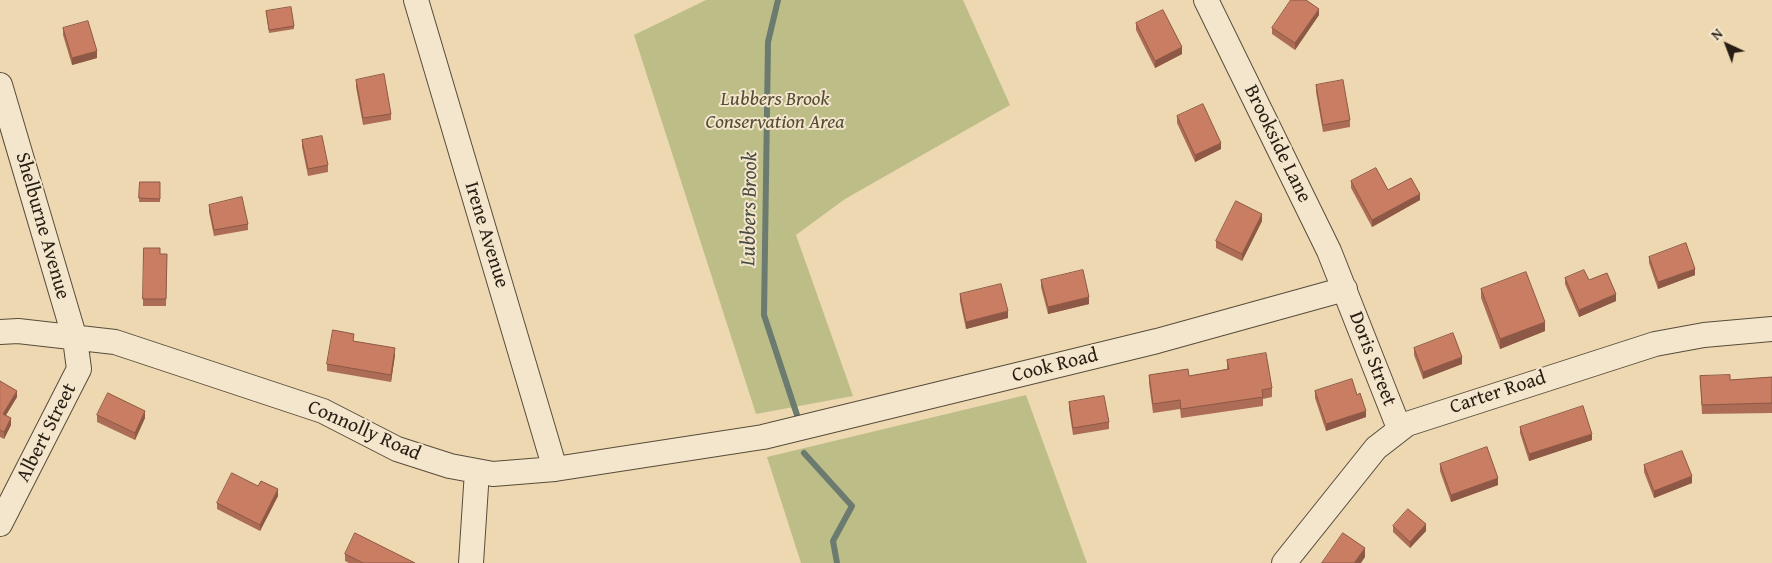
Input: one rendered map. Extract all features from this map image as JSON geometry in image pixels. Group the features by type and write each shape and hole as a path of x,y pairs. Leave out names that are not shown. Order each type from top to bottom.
{"street":[{"name":"Irene Avenue","path":"416,0 556,469"},
{"name":"Brookside Lane","path":"1206,0 1311,212 1346,289"},
{"name":"Shelburne Avenue","path":"0,85 75,339"},
{"name":"Doris Street","path":"1346,289 1399,428"},
{"name":"Cook Road","path":"763,437 1157,341 1346,289"},
{"name":"Carter Road","path":"1284,563 1369,455 1399,428 1430,415 1655,344 1704,335 1772,329"},
{"name":"Connolly Road","path":"0,332 18,331 75,339 115,342 190,365 323,411 397,449 450,466 493,474 556,469 763,437"},
{"name":"Albert Street","path":"0,524 79,369 75,339"},
{"path":"471,563 477,471"}],"green space":[{"name":"Lubbers Brook Conservation Area","path":"706,0 963,0 1010,105 845,199 796,235 853,396 756,414 634,35"},
{"path":"1026,395 1087,563 801,563 767,457"}],"building":[{"path":"1291,0 1306,0 1319,9 1295,43 1272,28"},
{"path":"291,7 294,26 269,30 266,11"},
{"path":"1163,10 1182,47 1155,61 1136,23"},
{"path":"88,21 97,51 72,58 63,28"},
{"path":"384,74 391,114 363,118 356,80"},
{"path":"1343,80 1350,120 1323,125 1316,85"},
{"path":"1203,104 1221,143 1195,155 1177,116"},
{"path":"322,136 328,165 308,169 302,140"},
{"path":"1376,168 1388,190 1411,178 1420,194 1372,220 1351,181"},
{"path":"140,182 160,182 160,199 139,198"},
{"path":"242,197 248,224 214,230 209,205"},
{"path":"1236,201 1262,214 1242,254 1216,241"},
{"path":"1686,243 1695,269 1658,282 1649,257"},
{"path":"144,248 160,248 160,254 167,254 166,299 143,299"},
{"path":"1083,270 1089,297 1048,307 1041,280"},
{"path":"1584,270 1589,280 1607,273 1616,294 1579,310 1565,278"},
{"path":"1526,272 1545,322 1500,339 1481,289"},
{"path":"1001,284 1008,311 966,322 960,294"},
{"path":"333,330 354,334 353,341 395,348 391,375 327,364"},
{"path":"1453,333 1462,357 1423,372 1414,348"},
{"path":"1266,353 1272,388 1262,390 1263,397 1181,409 1180,400 1153,404 1149,375 1188,369 1189,376 1229,369 1227,360"},
{"path":"1730,375 1730,380 1772,377 1772,403 1702,405 1700,376"},
{"path":"1352,379 1357,395 1360,393 1366,411 1326,424 1315,391"},
{"path":"0,381 17,391 3,414 11,418 4,432 0,430"},
{"path":"108,393 145,411 135,433 97,415"},
{"path":"1104,396 1109,422 1073,428 1069,402"},
{"path":"1583,406 1592,434 1529,454 1520,427"},
{"path":"1487,447 1498,478 1451,495 1440,464"},
{"path":"1682,451 1692,476 1654,491 1644,465"},
{"path":"232,473 258,486 261,481 278,489 260,525 217,503"},
{"path":"1408,509 1426,524 1410,542 1393,526"},
{"path":"355,533 415,563 363,563 345,554"},
{"path":"1343,533 1365,548 1354,563 1322,563"}],"waterway":[{"name":"Lubbers Brook","path":"778,0 768,42 764,315 797,415"},
{"name":"Lubbers Brook","path":"804,453 852,506 833,541 837,563"}]}
